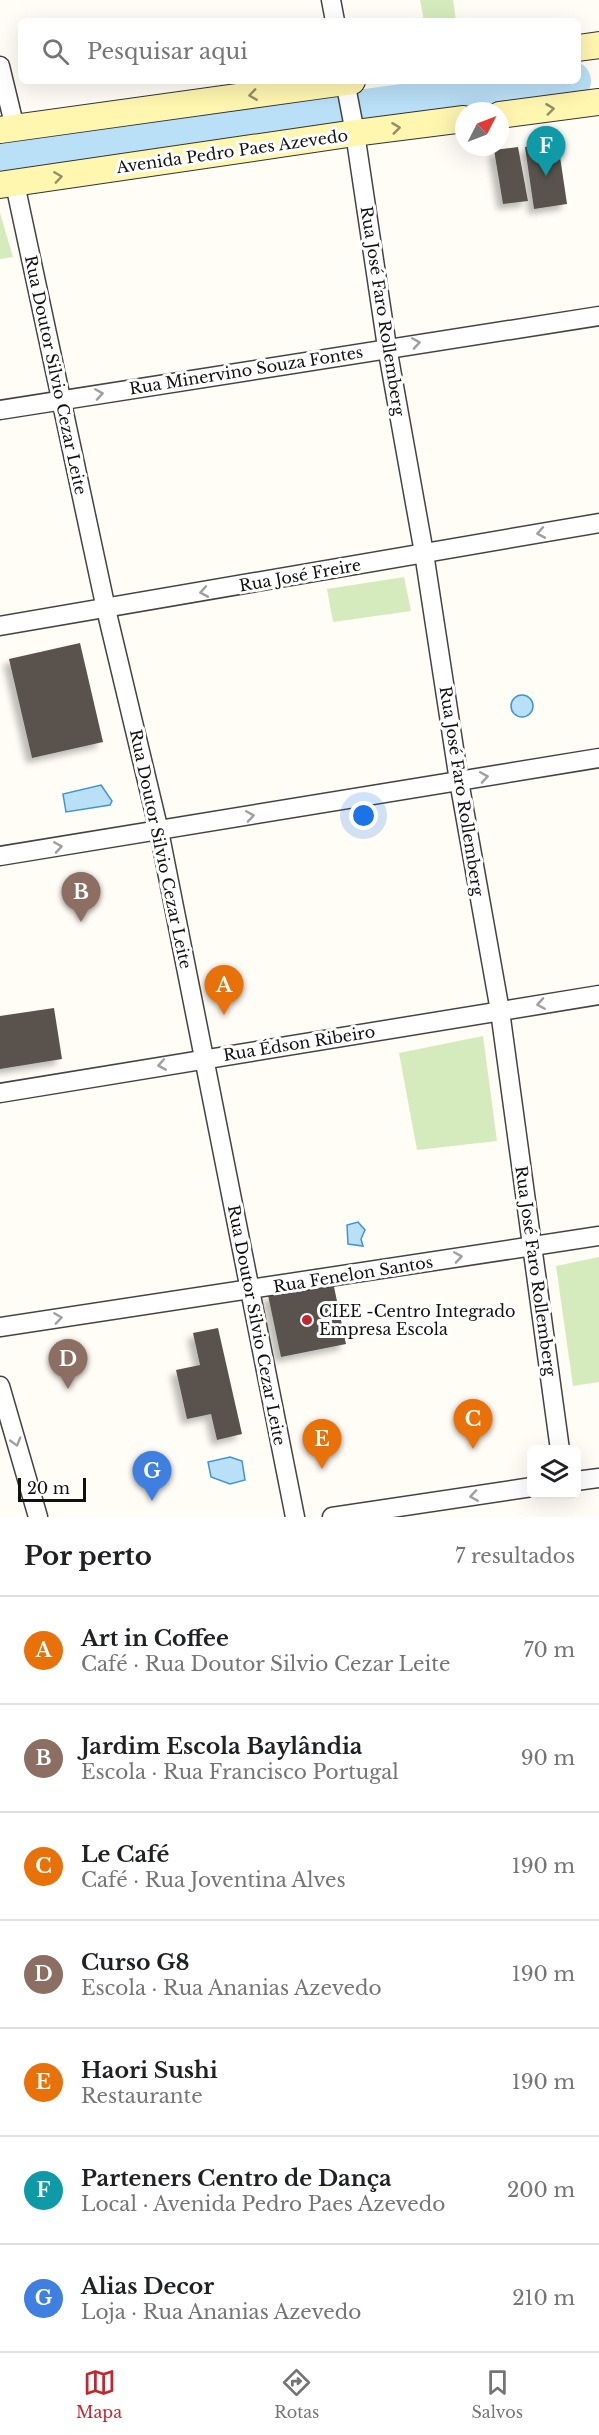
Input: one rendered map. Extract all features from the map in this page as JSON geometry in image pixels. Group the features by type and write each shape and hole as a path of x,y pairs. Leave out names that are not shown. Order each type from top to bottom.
{"street":[{"path":"331,0 334,18"},
{"path":"581,48 599,45"},
{"path":"0,66 6,129 347,85"},
{"name":"Rua José Faro Rollemberg","path":"347,85 387,347 424,554 459,781 500,1011 560,1445"},
{"path":"509,114 599,102"},
{"name":"Avenida Pedro Paes Azevedo","path":"7,184 354,126 455,120"},
{"name":"Rua Doutor Silvio Cezar Leite","path":"7,184 61,400 106,609 159,831 295,1517"},
{"name":"Rua Minervino Souza Fontes","path":"0,410 387,347 599,316"},
{"name":"Rua José Freire","path":"0,626 599,523"},
{"path":"0,856 599,758"},
{"name":"Rua Édson Ribeiro","path":"0,1093 599,995"},
{"name":"Rua Fenelon Santos","path":"0,1327 599,1236"},
{"path":"0,1386 38,1517"},
{"path":"581,1480 599,1478"},
{"path":"332,1517 527,1488"}],"green space":[{"path":"420,0 453,0 456,18 423,18"},
{"path":"0,213 13,257 0,259"},
{"path":"404,577 411,611 333,622 327,589"},
{"path":"483,1036 497,1141 417,1150 399,1053"},
{"path":"599,1257 599,1382 573,1386 556,1266"}],"water":[{"path":"522,695 530,698 533,706 530,714 522,717 514,714 511,706 514,698"},
{"path":"101,785 112,801 110,805 66,812 63,794"},
{"path":"358,1222 365,1230 361,1239 363,1246 348,1244 347,1225"},
{"path":"230,1457 242,1461 245,1480 230,1484 211,1477 208,1462"}],"building":[{"path":"558,143 567,204 534,209 525,147"},
{"path":"518,147 528,201 503,204 495,156 509,156 509,148"},
{"path":"80,643 103,742 32,758 9,659"},
{"path":"54,1008 62,1059 0,1069 0,1016"},
{"name":"CIEE -Centro Integrado Empresa Escola","path":"333,1282 346,1344 281,1357 268,1295"},
{"path":"218,1328 242,1434 217,1440 211,1414 187,1419 176,1370 200,1365 193,1333"}],"waterway":[{"path":"0,159 549,84"}],"place":[{"name":"Parteners Centro de Dança","path":"546,176"},
{"name":"Jardim Escola Baylândia","path":"81,922"},
{"name":"Art in Coffee","path":"224,1015"},
{"name":"CIEE -Centro Integrado Empresa Escola","path":"307,1320"},
{"name":"Curso G8","path":"68,1389"},
{"name":"Le Café","path":"473,1449"},
{"name":"Haori Sushi","path":"322,1469"},
{"name":"Alias Decor","path":"152,1501"}]}
